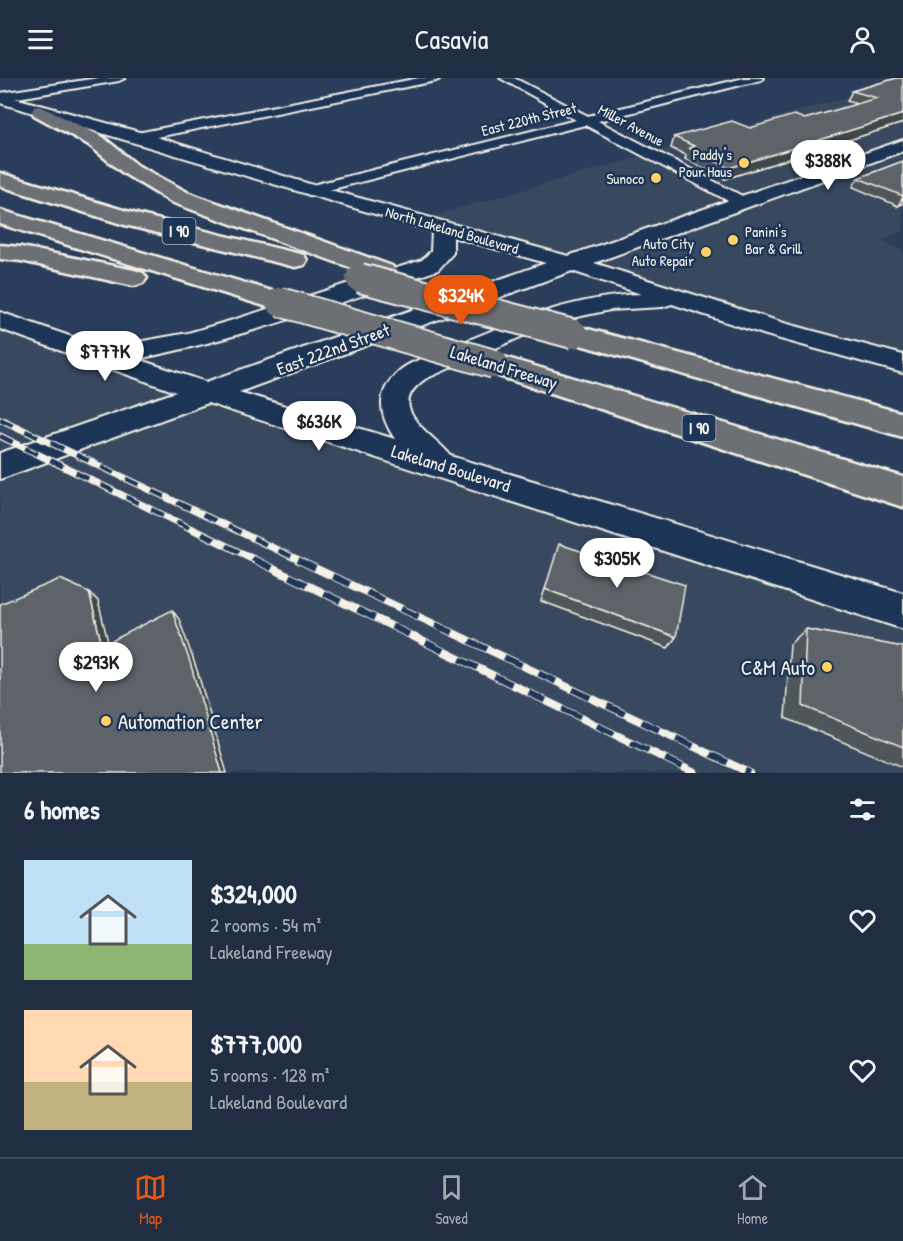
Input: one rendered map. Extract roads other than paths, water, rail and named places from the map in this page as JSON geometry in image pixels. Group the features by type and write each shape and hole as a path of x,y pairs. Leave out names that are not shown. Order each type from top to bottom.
{"highway":[{"path":"40,111 96,141 130,169 179,197 371,275"},
{"name":"I 90","path":"0,179 133,220 371,275 903,426"},
{"name":"Lakeland Freeway","path":"0,217 494,364 903,492"},
{"path":"0,252 21,254 202,293 280,302"}],"street":[{"path":"0,98 119,78"},
{"path":"137,137 436,78"},
{"name":"Miller Avenue","path":"506,78 742,202"},
{"name":"East 220th Street","path":"309,190 757,78"},
{"name":"North Lakeland Boulevard","path":"0,98 309,190 570,263 775,329 900,361"},
{"name":"East 222nd Street","path":"0,466 903,145"},
{"path":"102,358 188,341 242,326 430,266 442,253 442,226"},
{"path":"442,465 417,443 397,416 395,403 405,380 419,371 578,308 622,302 683,300"},
{"name":"Lakeland Boulevard","path":"0,320 102,358 209,393 903,612"}],"railway":[{"path":"0,419 301,561"},
{"path":"0,436 258,561"},
{"path":"255,560 695,773"},
{"path":"298,560 750,773"}],"place":[{"name":"Paddy's Pour Haus","path":"744,163"},
{"name":"Sunoco","path":"656,178"},
{"name":"Panini's Bar & Grill","path":"733,240"},
{"name":"Auto City Auto Repair","path":"706,252"},
{"name":"C&M Auto","path":"827,667"},
{"name":"Automation Center","path":"106,721"}]}
